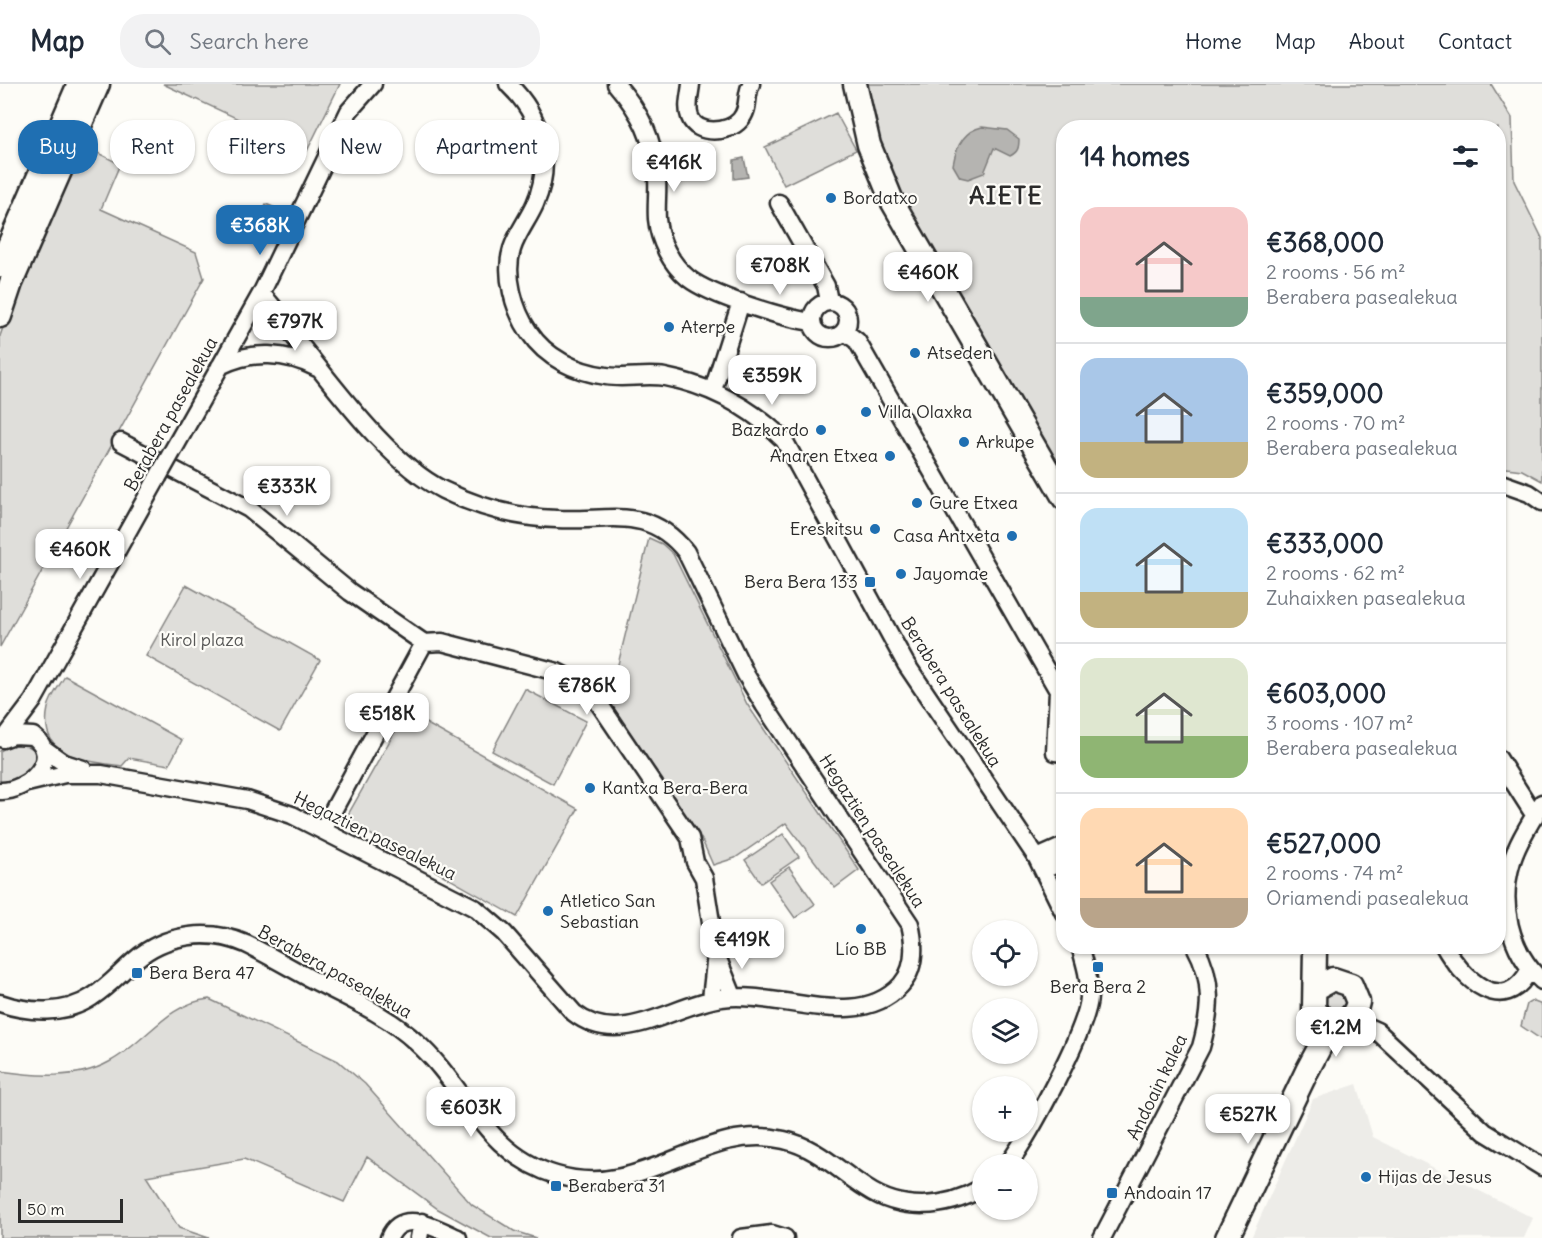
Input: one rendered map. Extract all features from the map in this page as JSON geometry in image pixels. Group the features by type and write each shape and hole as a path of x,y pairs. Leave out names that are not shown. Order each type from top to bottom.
{"street":[{"path":"0,266 79,84"},
{"path":"0,316 11,283 98,84"},
{"name":"Berabera pasealekua","path":"508,84 522,98 532,113 544,148 540,191 518,233 511,258 512,292 528,331 540,346 557,360 582,371 606,376 663,377 712,390 753,413 784,440 822,504 906,664 1041,864 1056,896"},
{"path":"616,84 645,123 652,143 657,178 657,220 663,242 673,262 689,279 741,302 812,322"},
{"path":"691,84 688,110 691,120 697,126 718,130 729,128 740,121 747,108 751,84"},
{"path":"855,84 869,146 892,201 1056,484"},
{"name":"Berabera pasealekua","path":"1,740 33,701 261,294 349,111 369,86"},
{"path":"779,203 826,286 829,302"},
{"name":"Hegaztien pasealekua","path":"42,746 64,763 101,774 258,802 323,830 456,898 490,919 562,1000 585,1022 600,1028 634,1025 711,999 733,996 836,1008 870,1007 883,1002 904,982 913,957 914,941 910,924 746,675 686,552 675,538 656,525 634,518 532,517 470,502 441,489 417,474 393,453 323,372 261,294"},
{"path":"712,390 741,302"},
{"path":"829,302 845,308 849,320 840,335 828,338 817,332 812,322 816,308 829,302"},
{"path":"269,354 277,348 286,325"},
{"path":"844,331 857,341 1056,689"},
{"name":"Hegaztien pasealekua","path":"220,366 238,358 269,354 289,357 323,372"},
{"path":"121,442 249,509 350,592 424,643 442,642 535,665 557,672 587,691 598,702 679,819 694,846 695,861 704,878 716,954 733,996"},
{"path":"1506,485 1529,493 1542,502"},
{"path":"323,830 424,643"},
{"path":"2,792 27,783 40,771 42,746 34,722 33,701"},
{"name":"Berabera pasealekua","path":"1,740 28,735 42,746"},
{"path":"1449,954 1459,971 1482,988 1500,991 1536,975 1511,933 1506,908 1506,882 1512,860 1538,810 1506,768"},
{"name":"Hegaztien pasealekua","path":"27,783 65,774 101,774"},
{"path":"1041,864 1056,852"},
{"path":"1041,864 1056,861"},
{"name":"Berabera pasealekua","path":"0,1003 39,1011 79,1004 92,998 137,958 161,944 189,936 218,936 246,945 397,1026 429,1054 500,1144 527,1163 557,1176 589,1181 621,1179 727,1140 756,1137 785,1140 814,1151 865,1187 902,1203 942,1204 972,1193"},
{"path":"711,999 716,954"},
{"path":"1013,1154 1082,1026 1089,999 1089,977 1082,954"},
{"name":"Andoain kalea","path":"1102,1238 1201,1047 1209,1017 1210,997 1205,965 1200,954"},
{"path":"1306,1071 1315,999 1315,954"},
{"path":"1320,954 1340,979 1355,990 1358,1002 1382,1036 1408,1064 1485,1132 1542,1167"},
{"path":"1315,999 1327,980 1340,979"},
{"path":"1315,999 1323,1020 1363,1024 1382,1036"},
{"path":"1227,1238 1306,1071 1324,1039 1341,1022 1352,1015 1358,1002"},
{"path":"1524,1156 1542,1161"},
{"path":"389,1238 392,1232 406,1222 420,1230 458,1238"},
{"path":"741,1238 772,1234 785,1238"}],"shaded area":[{"path":"982,127 1007,130 1019,139 1018,149 1010,156 994,148 984,173 968,179 960,177 953,165 958,146 970,132"},
{"path":"744,158 748,177 734,179 734,160"},
{"path":"266,204 280,210 268,236 254,231"},
{"name":"Hijas de Jesus","path":"1357,1084 1373,1137 1533,1218 1524,1238 1251,1238 1313,1099"}],"green space":[{"path":"163,84 340,84 322,120 319,120 319,127 307,151 307,120 240,120"},
{"path":"862,84 1491,84 1512,118 1514,181 1542,238 1542,481 1522,470 1506,468 1506,120 1056,120 1056,471 898,204"},
{"path":"836,113 856,150 784,185 765,147"},
{"path":"98,153 110,159 110,174 116,174 101,209 196,252 204,278 0,647 0,336 20,279 67,174 98,174"},
{"path":"649,538 662,544 673,554 747,704 859,870 835,888 786,823 735,858 713,865 702,840 609,701"},
{"name":"Kirol plaza","path":"186,585 320,660 280,731 146,656"},
{"path":"65,676 182,740 169,765 129,758 122,766 94,762 80,759 57,747 50,737 47,725 48,708"},
{"path":"525,689 586,721 553,784 492,751"},
{"path":"406,712 578,809 517,917 345,820"},
{"path":"23,743 35,750 34,767 11,785 0,783 0,751 12,744"},
{"path":"783,834 799,857 761,883 745,860"},
{"path":"789,867 815,904 795,918 769,881"},
{"path":"1335,991 1342,994 1345,1001 1342,1008 1335,1011 1328,1008 1325,1001 1328,994"},
{"path":"209,999 338,1061 365,1084 472,1205 514,1231 536,1238 491,1238 438,1209 367,1157 344,1202 244,1159 146,1176 179,1228 209,1238 0,1238 0,1071 56,1075 97,1068 122,1054 180,1008"},
{"path":"1532,1001 1542,1005 1542,1040 1521,1026 1527,1004"}],"place":[{"name":"Bordatxo","path":"831,198"},
{"name":"Aterpe","path":"669,327"},
{"name":"Atseden","path":"915,353"},
{"name":"Villa Olaxka","path":"866,412"},
{"name":"Bazkardo","path":"821,430"},
{"name":"Arkupe","path":"964,442"},
{"name":"Anaren Etxea","path":"890,456"},
{"name":"Gure Etxea","path":"917,503"},
{"name":"Ereskitsu","path":"875,529"},
{"name":"Casa Antxeta","path":"1012,536"},
{"name":"Jayomae","path":"901,574"},
{"name":"Bera Bera 133","path":"870,582"},
{"name":"Kantxa Bera-Bera","path":"590,788"},
{"name":"Atletico San Sebastian","path":"548,911"},
{"name":"Lío BB","path":"861,929"},
{"name":"Bera Bera 2","path":"1098,967"},
{"name":"Bera Bera 47","path":"137,973"},
{"name":"Hijas de Jesus","path":"1366,1177"},
{"name":"Berabera 31","path":"556,1186"},
{"name":"Andoain 17","path":"1112,1193"}],"district":[{"name":"AIETE","path":"1006,196"}]}
